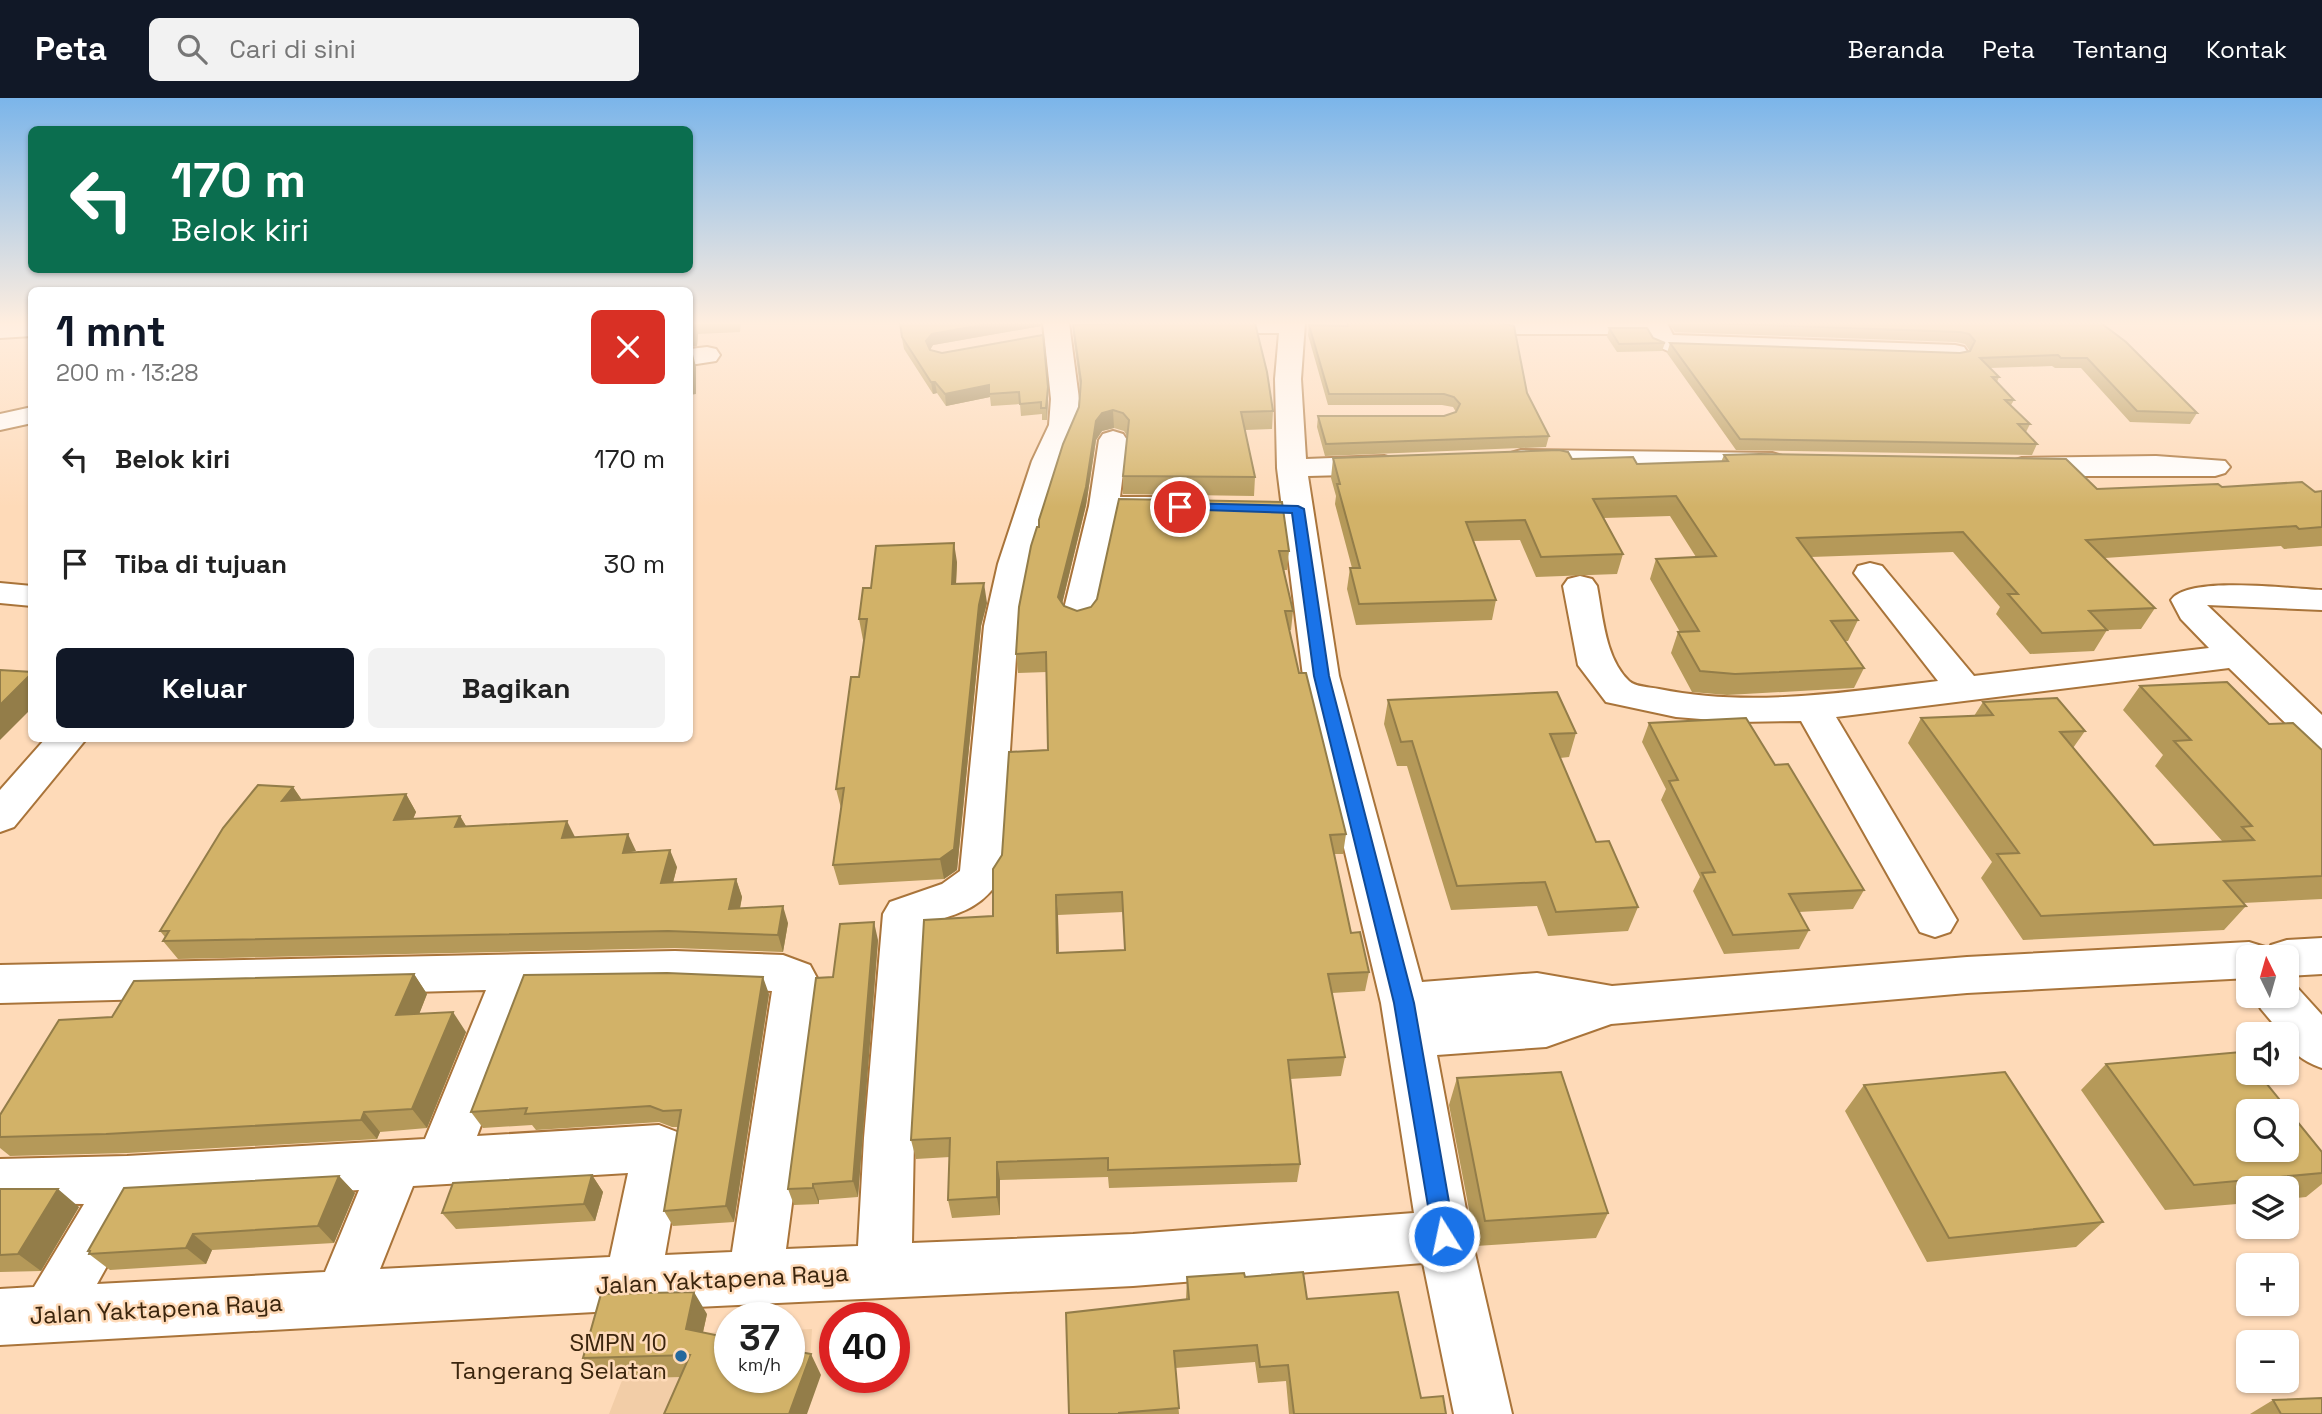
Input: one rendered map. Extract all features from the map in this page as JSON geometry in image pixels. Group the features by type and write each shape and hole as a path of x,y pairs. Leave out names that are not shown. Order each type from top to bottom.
{"street":[{"path":"884,1271 889,1138 905,914 965,891 976,883 981,875 1001,626 1014,564 1047,461 1063,425 1064,384"},
{"path":"1290,384 1303,416 1284,509 1321,676 1407,1020 1444,1236 1483,1414"},
{"path":"0,399 28,397"},
{"path":"0,422 28,416"},
{"path":"1079,617 1104,506 1113,440"},
{"path":"1499,460 1554,458 1803,462"},
{"path":"1292,468 1416,463"},
{"path":"1990,466 2215,467"},
{"path":"1104,506 1202,507"},
{"path":"1870,573 1965,690"},
{"path":"1580,586 1596,665 1619,693 1675,705 1738,710 1812,708 2237,656"},
{"path":"0,593 28,596"},
{"path":"2322,600 2202,595 2188,600 2193,612 2322,737"},
{"path":"1812,708 1935,920"},
{"path":"0,817 65,742"},
{"path":"0,773 40,773"},
{"path":"2300,957 2322,956"},
{"path":"1407,1020 1546,1027 1611,1005 1967,975 2236,961"},
{"path":"0,984 516,971 765,971 794,978 796,999 755,1278"},
{"path":"341,1299 418,1164 516,971"},
{"path":"2287,1008 2322,1048"},
{"path":"5,1181 127,1180 659,1148 632,1283"},
{"path":"24,1316 127,1180"},
{"name":"Jalan Yaktapena Raya","path":"24,1316 632,1283 1133,1260 1444,1236"}],"shaded area":[{"name":"SMPN 10 Tangerang Selatan","path":"805,1329 812,1329 807,1414 609,1414 640,1334 714,1332 714,1393 805,1393"}],"building":[{"path":"937,384 1048,384 1048,387 1046,408 1041,408 1041,402 1020,404 1019,392 989,394 989,385 945,394"},
{"path":"1081,384 1269,384 1273,411 1241,412 1255,477 1123,476 1129,420 1123,413 1113,410 1102,413 1096,421 1086,487 1058,597 1064,606 1077,611 1091,607 1097,599 1119,499 1282,502 1289,551 1279,551 1293,611 1285,611 1299,673 1306,673 1346,834 1330,835 1351,933 1360,932 1369,972 1328,974 1345,1057 1288,1060 1300,1164 1108,1170 1108,1158 997,1162 997,1197 948,1200 950,1138 911,1140 924,920 993,916 993,869 1002,855 1009,752 1048,750 1046,652 1016,654 1019,607 1031,546 1063,444 1079,407","holes":["1122,892 1125,950 1057,953 1056,895"]},
{"path":"1326,384 1525,384 1549,436 1326,444 1318,416 1444,416 1456,412 1460,404 1454,397 1444,394 1329,394"},
{"path":"1700,384 1999,384 2014,400 2005,400 2030,424 2018,424 2037,444 1740,439"},
{"path":"2112,384 2168,384 2197,413 2137,411"},
{"path":"1559,450 1568,452 1572,459 1633,457 1637,464 1728,461 1724,455 1759,454 2066,459 2097,489 2218,484 2222,487 2302,482 2315,492 2322,491 2322,527 2299,529 2296,526 2086,540 2155,608 2089,611 2107,630 2042,633 2008,594 2018,594 1963,532 1797,538 1858,620 1831,621 1864,668 1735,674 1700,671 1678,632 1699,631 1656,559 1716,556 1676,496 1593,499 1623,554 1541,557 1525,520 1466,522 1496,600 1359,604 1350,568 1360,568 1337,484 1340,484 1333,458"},
{"path":"954,543 952,584 984,583 979,605 954,849 940,859 833,865 844,788 836,789 851,677 859,677 867,619 859,619 863,588 871,588 876,546"},
{"path":"0,670 28,672 28,677 0,705"},
{"path":"2227,682 2269,724 2293,723 2322,750 2322,876 2224,881 2246,906 2041,916 1997,854 2019,853 1921,718 1993,715 1983,702 2057,698 2085,731 2060,732 2154,845 2254,840 2242,827 2252,826 2174,741 2191,740 2140,686"},
{"path":"1557,692 1576,733 1550,734 1596,842 1609,841 1638,907 1556,912 1545,882 1457,886 1412,741 1401,742 1388,700"},
{"path":"1746,718 1775,765 1788,764 1864,890 1789,894 1809,930 1733,935 1702,873 1715,872 1669,781 1678,780 1649,723"},
{"path":"258,785 293,787 282,801 406,794 394,820 460,816 455,827 567,821 562,838 628,834 623,853 670,850 661,883 736,879 729,909 783,906 778,935 668,931 163,941 169,931 160,931 223,828"},
{"path":"874,922 853,1181 788,1189 816,978 833,977 840,924"},
{"path":"667,973 763,977 726,1206 664,1211 681,1110 663,1111 650,1106 525,1114 527,1108 471,1112 524,975"},
{"path":"414,974 396,1015 453,1012 412,1109 364,1112 361,1120 0,1137 0,1115 59,1020 112,1017 134,981"},
{"path":"2236,1052 2236,1085 2268,1085 2279,1099 2236,1099 2236,1162 2299,1162 2299,1124 2322,1152 2322,1173 2236,1176 2236,1181 2194,1185 2106,1064"},
{"path":"1561,1072 1608,1213 1485,1221 1457,1078"},
{"path":"2005,1072 2103,1222 1949,1238 1864,1085"},
{"path":"592,1175 584,1204 442,1213 453,1183"},
{"path":"339,1176 318,1226 193,1234 186,1248 89,1254 88,1251 124,1188"},
{"path":"0,1189 58,1189 18,1254 0,1255"},
{"path":"1303,1272 1307,1299 1398,1292 1421,1398 1443,1396 1446,1414 1294,1414 1288,1365 1260,1367 1257,1345 1174,1351 1179,1408 1119,1414 1069,1414 1066,1313 1189,1299 1187,1277 1244,1273 1245,1277"},
{"path":"694,1292 686,1329 714,1335 714,1393 797,1393 789,1414 664,1414 690,1355 583,1358 601,1294"},
{"path":"805,1353 811,1354 805,1370"},
{"path":"2322,1398 2322,1414 2281,1414 2273,1400"}],"place":[{"name":"SMPN 10 Tangerang Selatan","path":"681,1356"}],"route":[{"path":"1180,507 1298,509 1321,676 1404,1003 1444,1236"}]}
